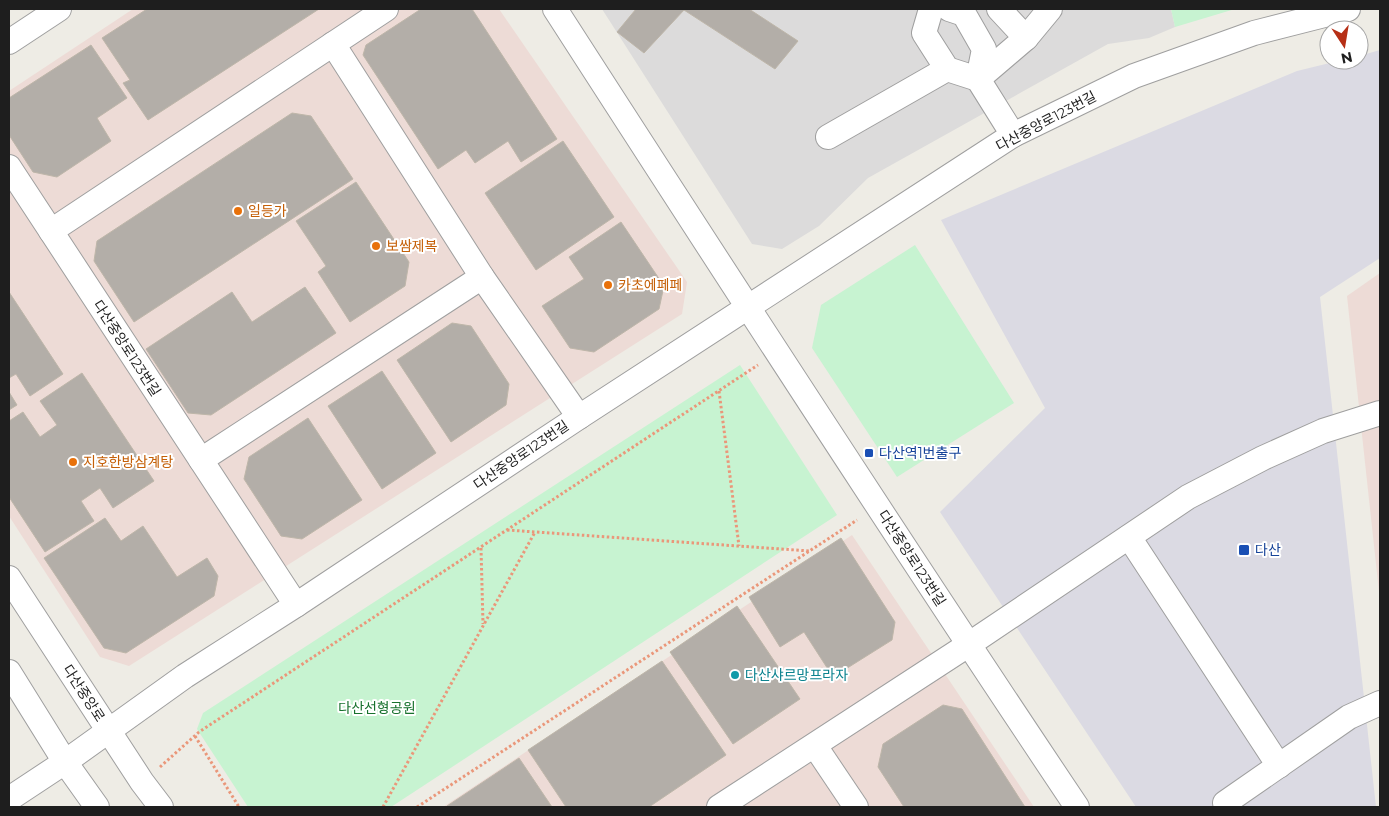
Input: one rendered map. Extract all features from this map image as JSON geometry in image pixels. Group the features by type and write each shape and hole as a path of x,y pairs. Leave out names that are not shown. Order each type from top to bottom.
{"street":[{"path":"9,42 59,9"},
{"path":"50,231 386,9"},
{"name":"다산중앙로123번길","path":"555,9 968,645 1077,807"},
{"path":"931,9 924,33 947,69 978,79 1013,135"},
{"path":"949,9 964,14 984,49 978,79"},
{"path":"999,9 1026,38"},
{"path":"978,79 1026,38 1050,9"},
{"name":"다산중앙로123번길","path":"9,799 65,762 185,676 1013,135 1134,76 1254,33 1348,9"},
{"path":"333,44 482,277 579,417"},
{"path":"828,137 947,69"},
{"name":"다산중앙로123번길","path":"9,167 296,605"},
{"path":"200,460 482,277"},
{"path":"719,807 968,645 1188,496 1263,458 1323,431 1380,412"},
{"path":"1128,536 1279,766"},
{"name":"다산중앙로","path":"9,578 142,782 161,807"},
{"path":"9,672 65,762 97,807"},
{"path":"1224,803 1349,717 1380,703"},
{"path":"815,746 856,807"}],"path":[{"path":"142,782 199,732 777,352"},
{"path":"719,391 739,546"},
{"path":"419,807 879,506"},
{"path":"507,530 810,551"},
{"path":"383,807 535,532"},
{"path":"481,547 483,625"},
{"path":"195,736 239,807"}],"shaded area":[{"path":"133,9 499,9 687,282 682,314 129,666 100,657 9,516 9,91"},
{"path":"602,9 1171,9 1175,27 1149,38 1108,44 868,178 819,226 782,249 752,244"},
{"path":"1380,50 1380,258 1320,297 1376,807 1136,807 940,512 1045,408 941,220 1297,71 1319,66 1319,70 1369,70 1369,53"},
{"path":"1380,273 1380,601 1347,296"},
{"path":"852,535 1034,807 443,807"}],"green space":[{"path":"1171,9 1235,9 1175,27"},
{"path":"915,245 1014,403 897,477 812,348 821,305"},
{"name":"다산선형공원","path":"740,365 837,515 391,807 248,807 197,729 203,713"}],"building":[{"path":"147,9 319,9 148,120 123,83 130,80 102,38"},
{"path":"421,9 472,9 557,139 521,162 508,141 475,163 466,150 438,169 363,55 366,45"},
{"path":"636,9 749,9 798,41 775,69 684,10 644,53 617,32"},
{"path":"91,45 127,98 97,118 111,141 57,177 33,172 9,135 9,98"},
{"path":"292,113 311,116 353,179 134,322 94,261 97,241"},
{"path":"563,141 614,217 536,270 485,193"},
{"path":"356,182 409,262 405,286 350,322 318,272 326,266 296,221"},
{"path":"621,222 664,286 659,309 594,352 570,348 542,306 584,279 569,257"},
{"path":"305,287 336,333 211,415 188,413 146,349 232,292 252,322"},
{"path":"9,292 63,374 30,396 16,374 9,378"},
{"path":"452,323 471,326 509,384 506,405 451,442 397,360"},
{"path":"382,371 436,453 382,489 328,406"},
{"path":"82,373 154,481 113,508 100,488 81,501 94,521 45,552 9,497 9,421 23,412 40,437 57,425 40,401"},
{"path":"9,392 17,405 9,410"},
{"path":"308,418 362,500 302,539 281,536 244,479 249,457"},
{"path":"105,518 121,541 143,526 177,577 207,558 218,576 214,596 126,653 104,648 44,558"},
{"path":"841,538 895,622 892,640 833,677 804,632 780,647 749,597"},
{"name":"다산샤르망프라자","path":"737,606 800,699 733,744 670,652"},
{"path":"662,661 726,755 649,807 566,807 528,750"},
{"path":"943,705 962,709 1025,807 904,807 878,767 883,744"},
{"path":"519,758 552,807 447,806"}],"place":[{"name":"일등가","path":"238,211"},
{"name":"보쌈제복","path":"376,246"},
{"name":"카초에페페","path":"608,285"},
{"name":"다산역1번출구","path":"869,453"},
{"name":"지호한방삼계탕","path":"73,462"},
{"name":"다산","path":"1244,550"},
{"name":"다산샤르망프라자","path":"735,675"}]}
